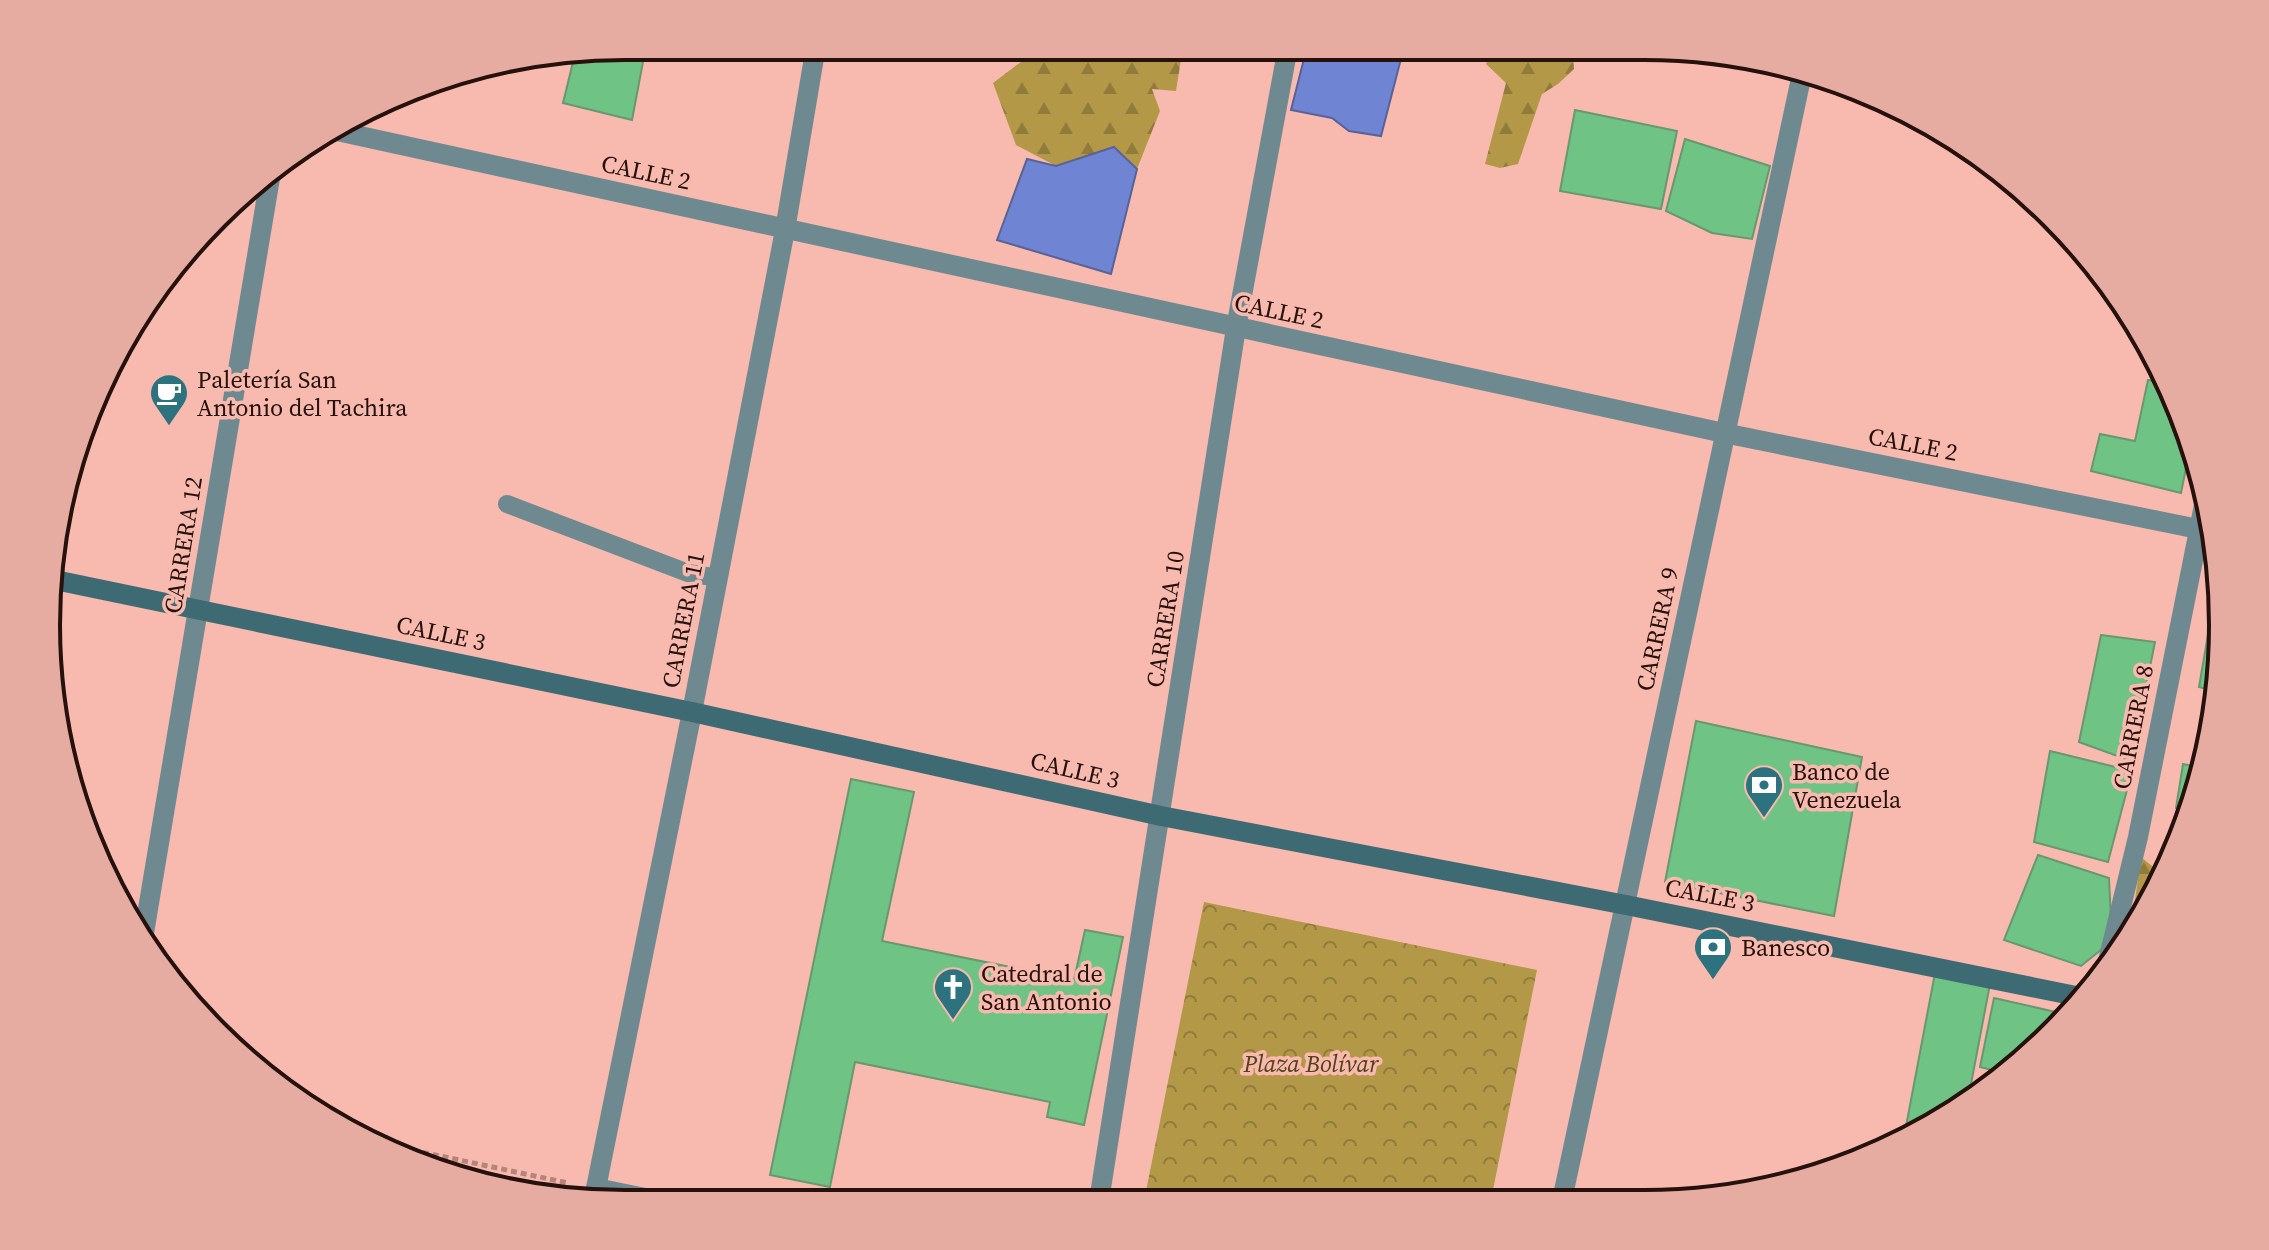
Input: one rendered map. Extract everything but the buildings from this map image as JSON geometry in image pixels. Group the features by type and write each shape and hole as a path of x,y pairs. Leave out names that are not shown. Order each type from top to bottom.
{"street":[{"name":"CARRERA 11","path":"595,1189 718,578 785,230 814,60"},
{"name":"CARRERA 10","path":"1101,1190 1236,328 1286,60"},
{"name":"CARRERA 9","path":"1564,1190 1800,82"},
{"name":"CALLE 2","path":"347,133 1724,433 2200,529"},
{"name":"CARRERA 12","path":"146,924 269,187"},
{"name":"CARRERA 8","path":"2113,940 2203,544"},
{"name":"CALLE 3","path":"62,581 692,712 1161,816 1626,905 2071,995"}],"lane":[{"path":"507,504 688,573 718,578"}],"path":[{"path":"435,1157 545,1184"}],"green space":[{"path":"1023,60 1181,60 1176,91 1152,89 1160,111 1137,169 1114,148 1056,166 1016,145 993,83"},
{"path":"1488,60 1574,60 1574,69 1542,94 1518,164 1500,168 1485,164 1506,83 1486,64"},
{"path":"2141,857 2154,868 2134,906"},
{"name":"Plaza Bolívar","path":"1204,902 1537,970 1493,1190 1146,1190"}],"water":[{"path":"1304,60 1401,60 1381,136 1349,131 1332,118 1291,110"},
{"path":"1114,147 1137,169 1111,274 997,240 1027,159 1056,166"}],"place":[{"name":"Paletería San Antonio del Tachira","path":"169,427"},
{"name":"Banco de Venezuela","path":"1764,819"},
{"name":"Banesco","path":"1713,981"},
{"name":"Catedral de San Antonio","path":"953,1021"}]}
